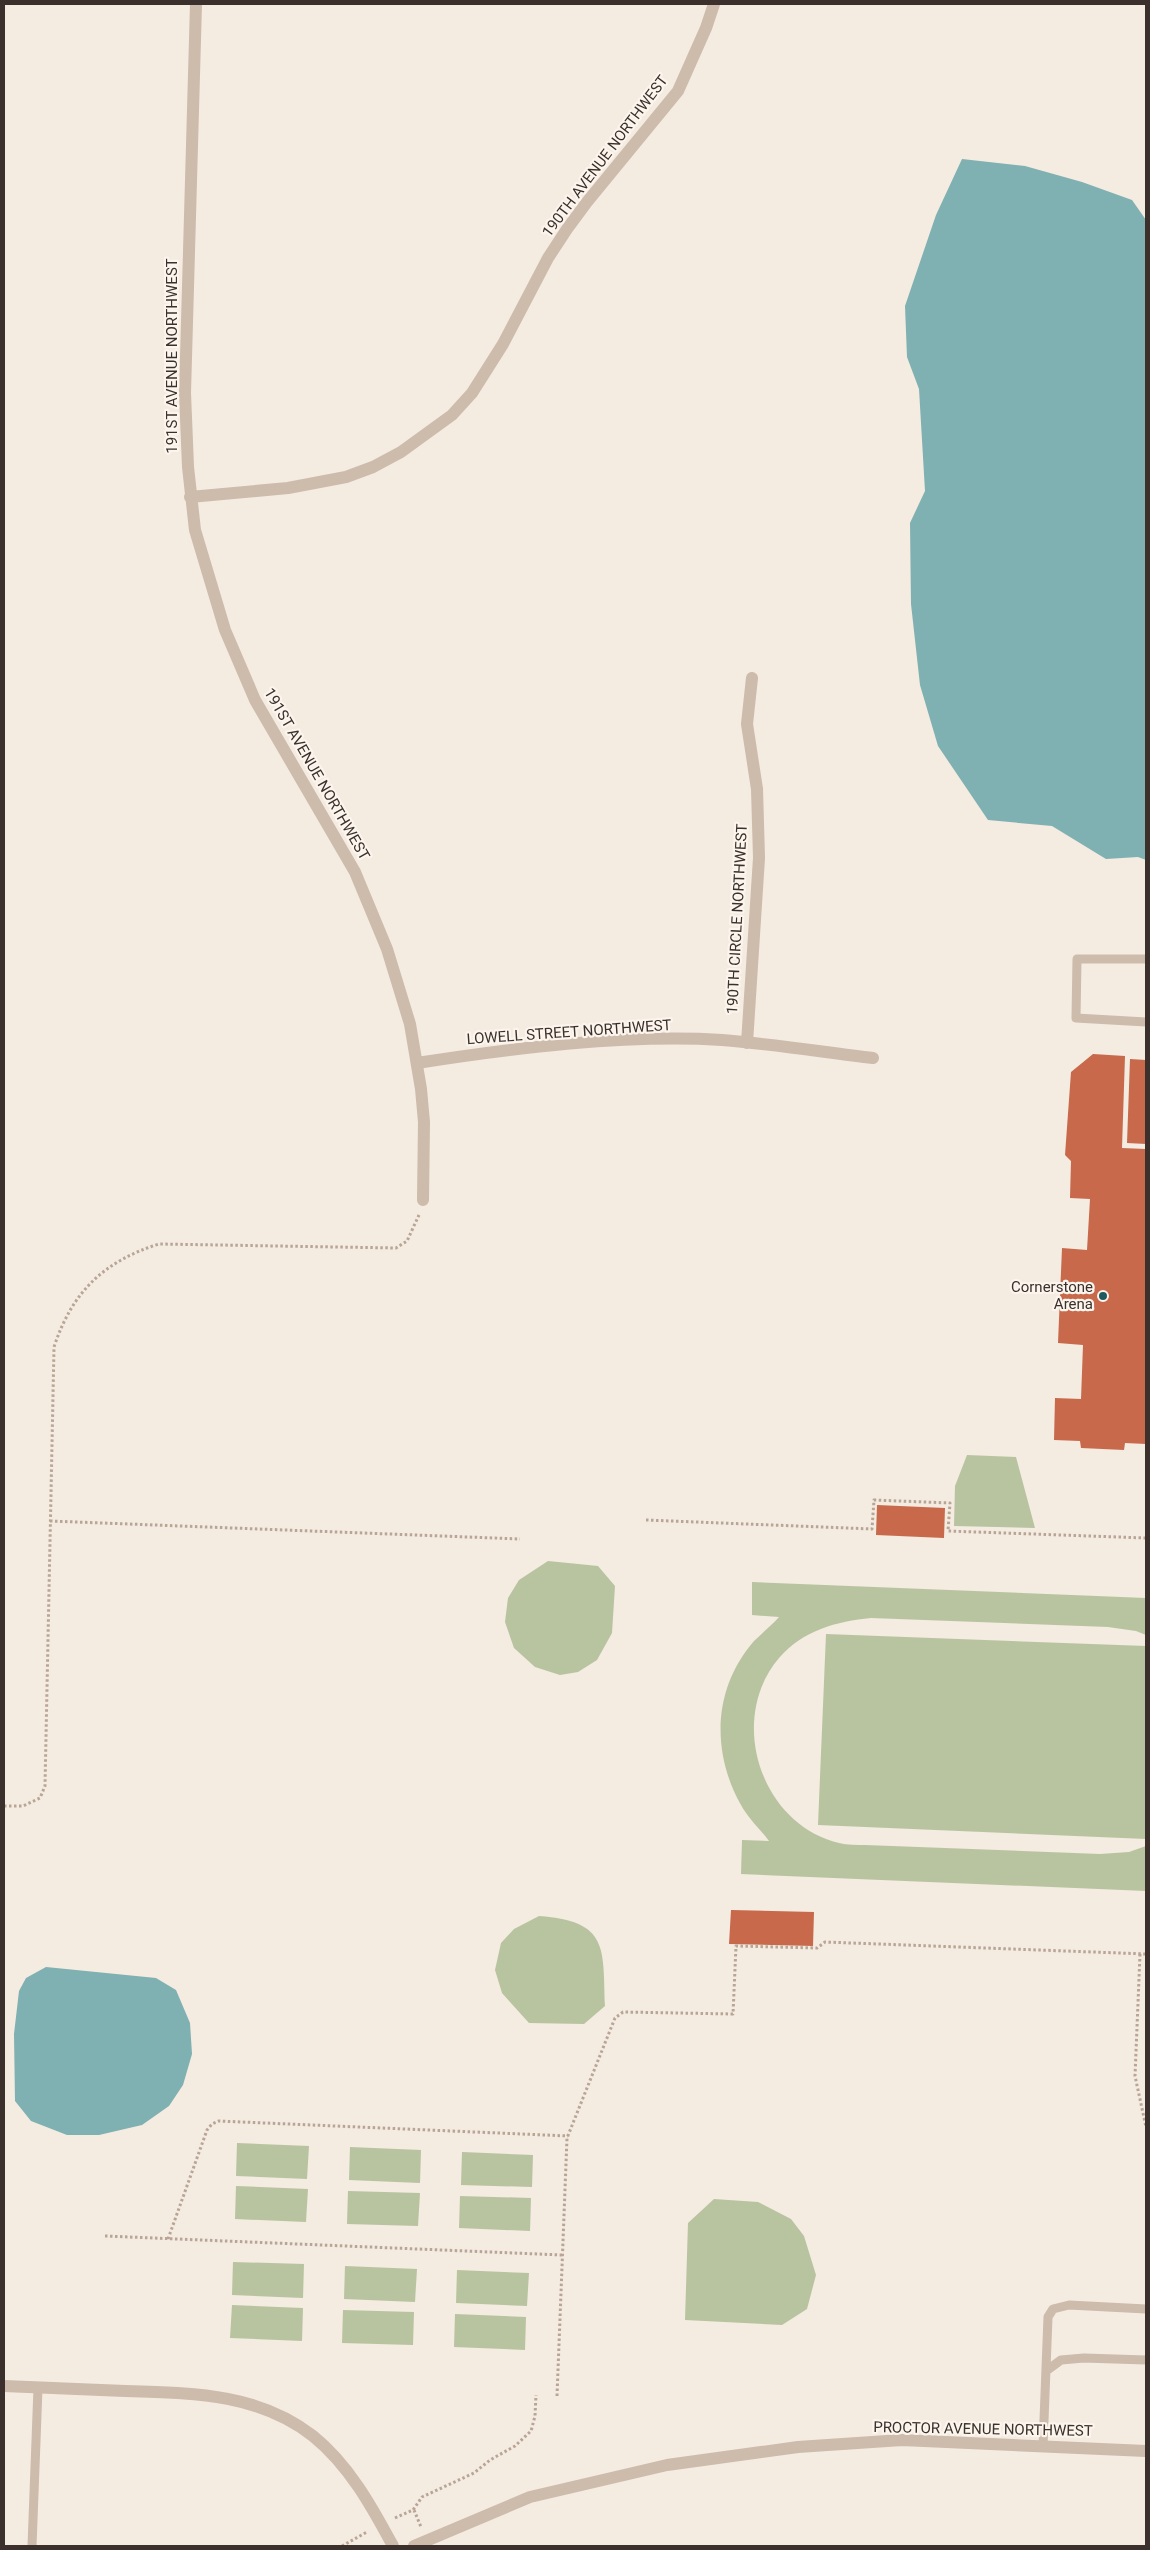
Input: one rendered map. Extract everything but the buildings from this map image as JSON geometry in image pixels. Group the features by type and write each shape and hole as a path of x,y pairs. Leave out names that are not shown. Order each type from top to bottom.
{"street":[{"name":"191ST AVENUE NORTHWEST","path":"196,4 185,393 190,497 203,563 224,630 255,700 273,735 335,836 372,910 400,989 410,1024 424,1122 423,1200"},
{"name":"190TH AVENUE NORTHWEST","path":"190,497 288,488 346,477 373,467 401,452 452,414 472,393 488,368 548,258 567,229 678,91 696,52 714,4"},
{"name":"190TH CIRCLE NORTHWEST","path":"747,1043 759,858 757,789 747,724 752,678"},
{"name":"LOWELL STREET NORTHWEST","path":"417,1063 478,1054 612,1042 689,1039 747,1043 872,1058"},
{"path":"4,2386 218,2396 261,2406 298,2425 328,2450 350,2476 393,2546"},
{"name":"PROCTOR AVENUE NORTHWEST","path":"414,2546 530,2497 667,2465 798,2447 902,2440 1146,2451"}],"lane":[{"path":"1146,959 1077,958 1076,1018 1146,1022"},
{"path":"1043,2446 1048,2318 1054,2308 1069,2305 1146,2308"},
{"path":"1046,2371 1061,2360 1084,2358 1146,2360"},
{"path":"32,2546 38,2388"}],"path":[{"path":"4,1806 23,1806 40,1798 45,1786 54,1347 61,1326 78,1297 107,1268 133,1252 159,1244 396,1248 407,1241 417,1225 423,1200"},
{"path":"646,1520 872,1529 874,1500 931,1502 950,1503 948,1531 1146,1538"},
{"path":"50,1521 520,1539"},
{"path":"557,2396 568,2136 615,2018 623,2012 733,2014 736,1946 818,1948 825,1942 1146,1954"},
{"path":"1140,1954 1135,2076 1146,2127"},
{"path":"168,2239 207,2130 212,2124 219,2121 568,2136"},
{"path":"105,2236 562,2255"},
{"path":"342,2546 381,2524 414,2510 422,2497 474,2473 490,2460 514,2446 531,2431 535,2416 536,2395"}],"green space":[{"path":"967,1455 1016,1457 1035,1528 954,1526 955,1486"},
{"path":"548,1561 598,1566 615,1586 612,1633 597,1660 578,1672 560,1675 535,1667 514,1648 505,1622 508,1598 519,1580"},
{"path":"752,1582 1146,1598 1146,1635 1136,1631 1108,1627 871,1618 858,1619 821,1629 809,1634 788,1649 779,1658 763,1683 755,1710 754,1738 760,1766 772,1792 789,1815 812,1832 839,1843 1100,1854 1129,1852 1146,1846 1146,1891 741,1874 742,1840 769,1841 744,1810 731,1785 721,1742 724,1700 730,1679 740,1659 754,1641 779,1617 752,1615"},
{"path":"826,1634 1146,1646 1146,1839 818,1825"},
{"path":"539,1916 562,1919 579,1924 590,1931 598,1941 604,1968 605,2006 584,2024 529,2023 502,1993 495,1970 501,1943 514,1929"},
{"path":"237,2143 309,2146 307,2179 236,2176"},
{"path":"350,2147 421,2150 420,2183 349,2180"},
{"path":"462,2152 533,2155 532,2187 461,2185"},
{"path":"236,2186 308,2189 306,2222 235,2219"},
{"path":"348,2191 420,2193 418,2226 347,2224"},
{"path":"460,2196 531,2198 530,2231 459,2228"},
{"path":"714,2199 758,2202 791,2219 804,2236 816,2275 807,2309 782,2325 685,2320 688,2223"},
{"path":"233,2262 304,2264 303,2298 232,2295"},
{"path":"345,2266 417,2269 415,2302 344,2299"},
{"path":"457,2270 529,2273 527,2306 456,2303"},
{"path":"232,2305 303,2308 302,2341 230,2338"},
{"path":"343,2310 414,2312 413,2345 342,2343"},
{"path":"455,2314 526,2317 525,2350 454,2347"}],"water":[{"path":"962,159 1025,166 1082,182 1132,200 1146,220 1146,860 1138,857 1106,859 1052,826 988,820 938,746 920,685 911,604 910,523 925,491 919,389 907,357 905,306 936,215"},
{"path":"46,1967 156,1978 176,1990 190,2023 192,2054 183,2085 169,2106 142,2125 99,2135 67,2135 31,2121 15,2101 14,2034 19,1991 26,1978"}],"place":[{"name":"Cornerstone Arena","path":"1103,1296"}]}
